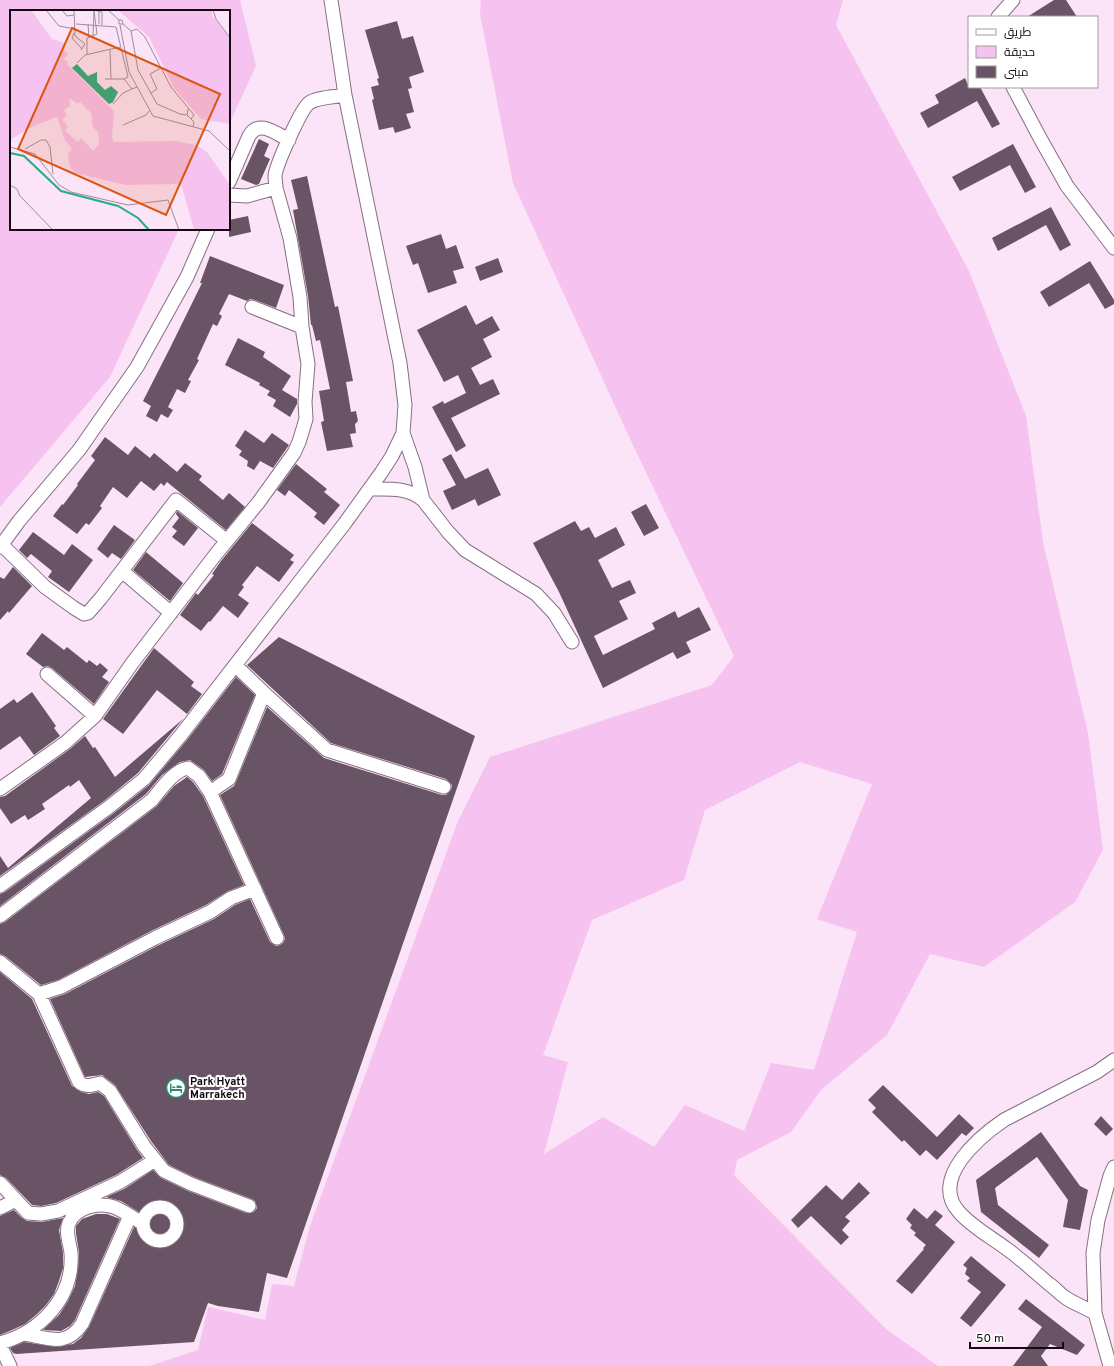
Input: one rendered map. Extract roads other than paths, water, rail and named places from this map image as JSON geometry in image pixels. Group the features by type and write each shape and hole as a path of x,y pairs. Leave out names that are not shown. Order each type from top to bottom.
{"street":[{"path":"0,886 109,807 144,779 176,741 370,489 392,456 403,433 405,405 400,363 345,95 331,0"},
{"path":"999,16 1013,0"},
{"path":"1014,88 1067,186 1114,248"},
{"path":"0,789 65,743 95,716 170,613 258,503 294,453 306,419 305,402 308,364 302,327 300,297 291,245 276,188 275,175 289,140 303,111 309,103 345,95"},
{"path":"230,180 253,130 259,127 267,128 289,140"},
{"path":"230,195 247,196 276,188"},
{"path":"208,230 187,277 137,366 79,450 19,521 1,546 45,587 84,614 88,613 101,598 176,500 227,541"},
{"path":"252,307 302,327"},
{"path":"403,433 416,472 423,500"},
{"path":"405,490 411,483 416,472"},
{"path":"370,489 405,490 418,496 465,550 528,588 541,599 554,613 572,642"},
{"path":"122,571 170,613"},
{"path":"235,665 327,750 444,787"},
{"path":"46,674 95,716"},
{"path":"210,792 229,779 264,693"},
{"path":"0,916 152,800 169,780 181,769 188,768 200,776 210,792 278,938"},
{"path":"39,994 61,987 155,938 210,912 231,898 255,889"},
{"path":"0,962 39,994 79,1082 83,1085 90,1086 100,1083 110,1091 133,1130 164,1171 191,1184 249,1206"},
{"path":"1095,1313 1065,1297 1008,1249 969,1222 952,1202 950,1188 956,1167 973,1145 992,1128 1004,1120 1097,1072 1114,1060"},
{"path":"0,1183 28,1213 41,1214 58,1211 120,1182 155,1160"},
{"path":"1110,1366 1095,1313 1093,1253 1098,1220 1110,1176 1114,1168"},
{"path":"0,1208 16,1200"},
{"path":"10,1366 0,1344 25,1334 47,1317 63,1296 68,1282 70,1268 71,1253 68,1230 69,1223 79,1210 105,1205 130,1216 143,1224"},
{"path":"25,1334 56,1340 67,1339 77,1333 130,1216"}],"place":[{"name":"Park Hyatt Marrakech","path":"176,1088"}]}
